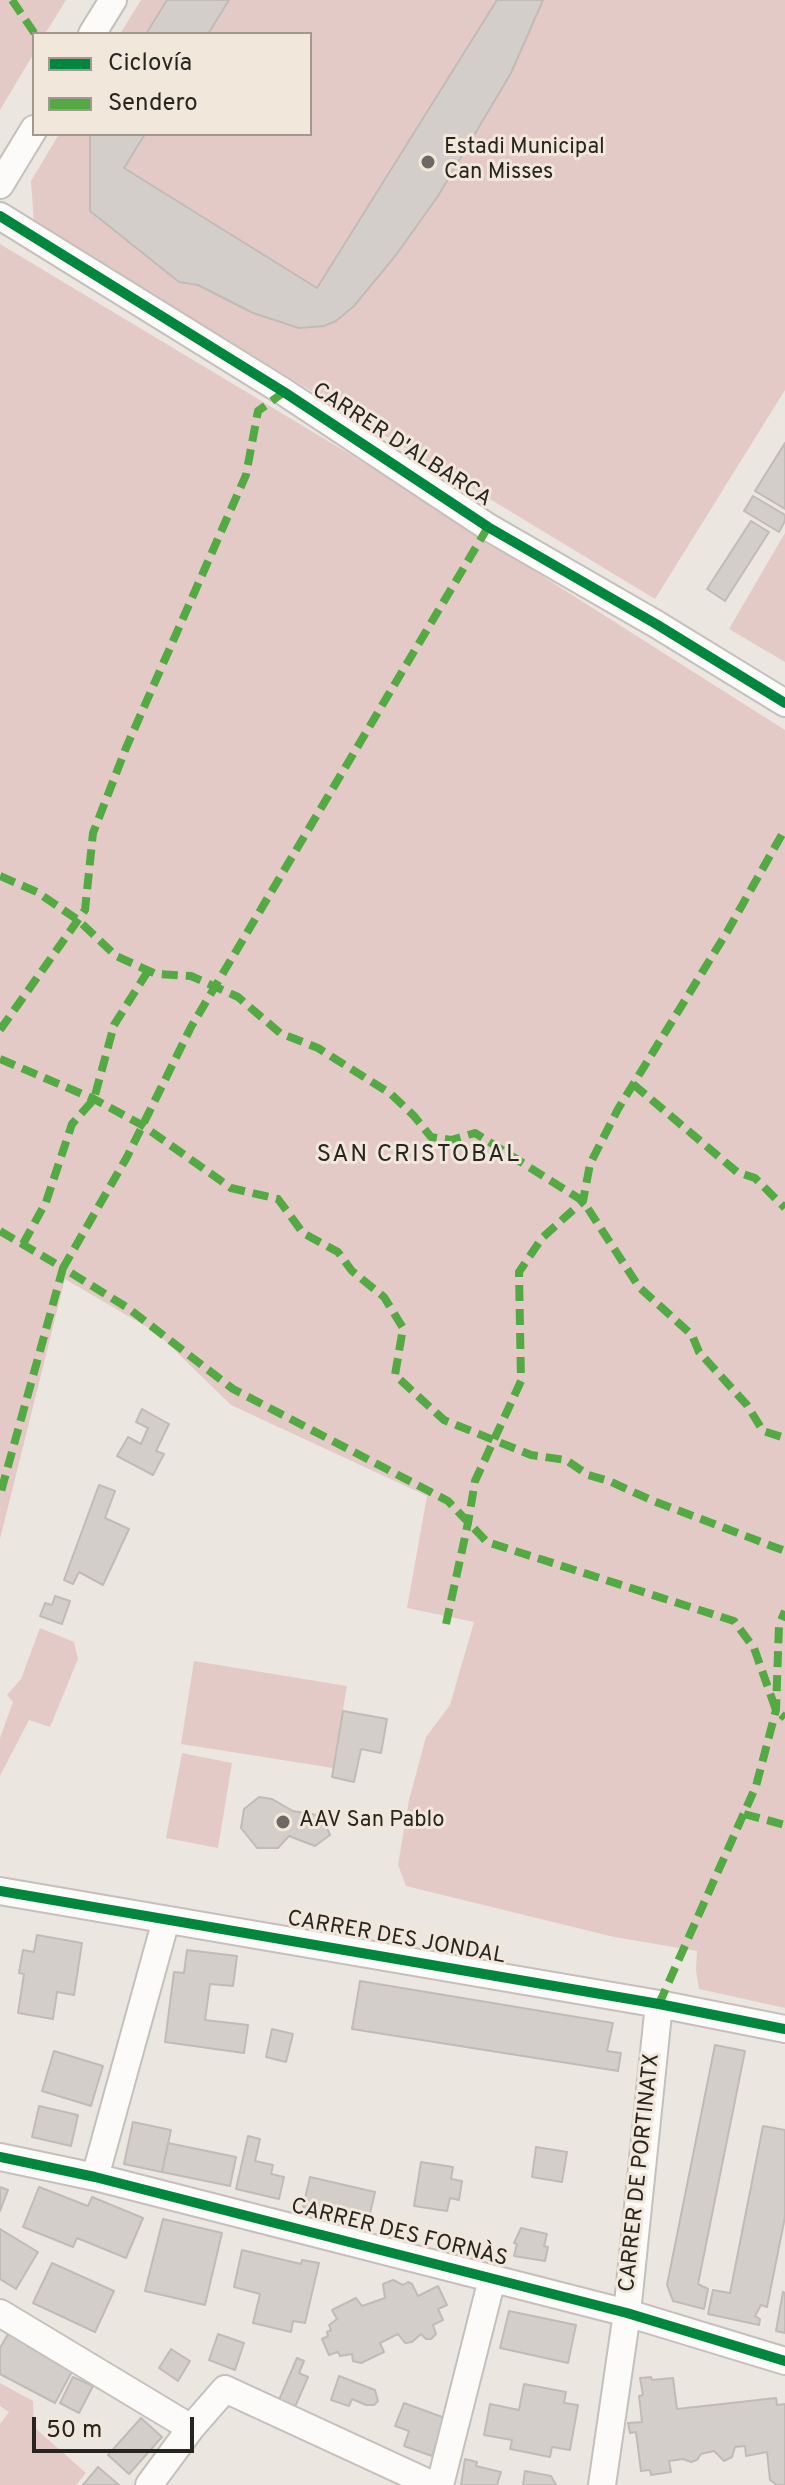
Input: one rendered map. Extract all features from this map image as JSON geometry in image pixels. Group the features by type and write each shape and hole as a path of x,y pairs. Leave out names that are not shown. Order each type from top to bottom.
{"street":[{"path":"93,32 113,0"},
{"path":"0,185 32,132"},
{"name":"CARRER D'ALBARCA","path":"0,216 284,392 488,527 785,703"},
{"name":"CARRER DES JONDAL","path":"0,1891 659,2004 785,2029"},
{"path":"95,2177 166,1920"},
{"name":"CARRER DE PORTINATX","path":"602,2485 627,2313 659,2004"},
{"name":"CARRER DES FORNÀS","path":"0,2157 95,2177 627,2313 785,2361"},
{"path":"440,2485 492,2279"},
{"path":"0,2313 191,2428"},
{"path":"149,2485 191,2428 225,2389 433,2485"}],"shaded area":[{"path":"0,0 66,0 46,32 32,32 32,56 0,110"},
{"path":"141,0 785,0 785,390 655,599 34,223 31,181 58,136 312,136 312,32 121,32"},
{"path":"0,244 353,456 785,730 785,2008 699,1989 697,1951 614,1937 406,1886 398,1865 409,1800 426,1737 450,1705 474,1622 407,1608 427,1496 231,1405 157,1333 65,1279 0,1539"},
{"path":"785,533 785,662 729,629"},
{"path":"40,1628 74,1642 78,1659 50,1727 29,1720 0,1776 0,1738 13,1702 7,1695 21,1679"},
{"path":"194,1661 347,1686 333,1768 181,1744"},
{"path":"182,1753 232,1763 218,1848 166,1838"},
{"path":"0,2383 33,2401 34,2427 86,2473 76,2485 0,2485 0,2424 9,2412 0,2406"}],"building":[{"path":"167,0 229,0 209,32 147,32"},
{"name":"Estadi Municipal Can Misses","path":"497,0 543,0 511,73 438,196 396,255 354,306 336,321 324,326 299,328 253,313 198,285 179,282 90,211 90,136 144,136 124,168 317,288"},
{"path":"785,443 785,509 755,491"},
{"path":"753,496 785,515 779,532 744,511"},
{"path":"751,521 769,532 725,601 707,589"},
{"path":"142,1409 169,1424 156,1451 164,1454 153,1475 117,1456 128,1437 141,1444 148,1428 136,1422"},
{"path":"99,1485 115,1491 105,1518 129,1529 103,1585 79,1572 73,1584 64,1580"},
{"path":"55,1596 70,1601 62,1624 40,1616 45,1603 52,1605"},
{"path":"343,1711 387,1719 381,1753 361,1749 354,1782 332,1777"},
{"name":"AAV San Pablo","path":"259,1797 272,1799 293,1811 322,1816 330,1835 315,1846 289,1836 278,1848 257,1848 241,1828 244,1809"},
{"path":"37,1935 82,1943 74,1995 57,1992 53,2019 18,2013 24,1974 19,1973 23,1950 34,1952"},
{"path":"187,1950 237,1956 233,1986 210,1984 205,2020 248,2025 244,2053 165,2042 174,1972 184,1973"},
{"path":"360,1981 613,2023 607,2051 621,2053 618,2071 352,2029"},
{"path":"272,2029 293,2034 286,2062 266,2057"},
{"path":"715,2045 745,2051 698,2284 708,2289 704,2309 673,2301 667,2285"},
{"path":"54,2051 103,2066 91,2106 42,2091"},
{"path":"39,2106 78,2115 71,2146 32,2137"},
{"path":"133,2122 171,2130 162,2172 124,2164"},
{"path":"763,2126 785,2130 785,2217 767,2307 761,2305 755,2316 760,2319 759,2325 708,2314 713,2290 730,2293"},
{"path":"248,2136 260,2139 255,2161 273,2165 271,2174 284,2177 279,2199 236,2189"},
{"path":"168,2143 236,2157 230,2186 162,2172"},
{"path":"536,2147 567,2152 562,2182 532,2177"},
{"path":"421,2162 453,2167 451,2179 462,2181 459,2200 450,2198 447,2211 414,2206"},
{"path":"310,2177 375,2192 368,2222 303,2207"},
{"path":"0,2187 8,2190 0,2211"},
{"path":"39,2187 88,2206 92,2197 143,2218 126,2258 77,2238 73,2247 23,2227"},
{"path":"163,2219 222,2233 205,2305 145,2291"},
{"path":"521,2228 547,2234 545,2261 514,2256 517,2244 514,2243"},
{"path":"0,2229 38,2252 16,2289 0,2279"},
{"path":"242,2250 301,2264 302,2260 319,2263 305,2323 293,2321 291,2332 253,2323 260,2294 234,2287"},
{"path":"52,2263 114,2291 95,2332 33,2303"},
{"path":"393,2280 403,2285 408,2282 412,2284 418,2296 438,2286 447,2305 438,2309 443,2320 433,2325 436,2334 426,2339 421,2334 412,2342 405,2343 398,2334 380,2343 384,2352 361,2363 353,2361 352,2354 340,2356 338,2352 329,2355 322,2339 328,2336 327,2332 331,2330 329,2325 337,2319 332,2310 356,2298 362,2306 385,2298 383,2284"},
{"path":"785,2293 785,2333 776,2331"},
{"path":"509,2311 576,2325 568,2363 500,2348"},
{"path":"8,2334 74,2368 55,2403 0,2374 0,2348"},
{"path":"218,2334 244,2343 235,2370 209,2360"},
{"path":"171,2349 190,2361 178,2381 159,2368"},
{"path":"297,2358 304,2361 299,2373 308,2377 295,2407 279,2400"},
{"path":"339,2376 375,2390 378,2401 374,2405 366,2405 352,2399 349,2406 331,2400"},
{"path":"73,2377 93,2386 79,2413 60,2403"},
{"path":"651,2377 652,2380 673,2378 677,2409 776,2398 777,2405 785,2404 785,2485 777,2485 770,2480 767,2452 746,2456 745,2446 735,2447 732,2457 724,2461 714,2451 701,2454 691,2462 683,2459 669,2461 671,2472 651,2475 650,2470 641,2471 636,2432 630,2433 628,2423 642,2422 640,2378"},
{"path":"524,2384 566,2392 564,2403 578,2405 570,2450 552,2447 550,2457 510,2449 512,2440 484,2435 490,2404 519,2410"},
{"path":"404,2403 445,2418 432,2456 404,2446 409,2431 395,2426"},
{"path":"141,2418 162,2437 129,2474 108,2455"},
{"path":"465,2459 477,2462 476,2466 501,2472 497,2485 461,2485"},
{"path":"98,2467 119,2485 83,2485"},
{"path":"525,2471 551,2476 556,2485 523,2485"}],"marked path":[{"path":"12,0 34,32"},
{"path":"0,1030 85,910 93,833 126,748 246,475 258,411 284,392"},
{"path":"488,527 191,1027 127,1157 63,1268 128,1308 233,1389 448,1501 487,1542 734,1621 754,1648 776,1710 785,1718"},
{"path":"446,1624 475,1481 521,1381 519,1272 542,1238 583,1201 590,1164 618,1109 727,932 785,829"},
{"path":"0,876 37,892 78,920 116,956 156,974 191,976 238,997 280,1033 318,1048 391,1094 431,1137 451,1140 475,1133 583,1201 639,1287 692,1335 699,1352 747,1405 763,1431 785,1438"},
{"path":"23,1244 46,1202 72,1124 94,1099 114,1025 148,971"},
{"path":"0,1059 94,1099 142,1125 231,1188 278,1199 303,1233 338,1252 352,1271 384,1297 403,1328 395,1375 444,1420 531,1455 566,1460 588,1475 785,1551"},
{"path":"633,1084 737,1172 755,1178 785,1208"},
{"path":"0,1231 63,1268 0,1495"},
{"path":"659,2004 756,1786 776,1710 779,1625 785,1611"},
{"path":"744,1814 785,1825"}],"cycle path":[{"path":"0,216 284,392 488,527 785,703"},
{"path":"0,1891 659,2004 785,2029"},
{"path":"0,2157 95,2177 627,2313 785,2361"}],"place":[{"name":"Estadi Municipal Can Misses","path":"428,162"},
{"name":"AAV San Pablo","path":"283,1822"}],"district":[{"name":"SAN CRISTOBAL","path":"419,1156"}]}
